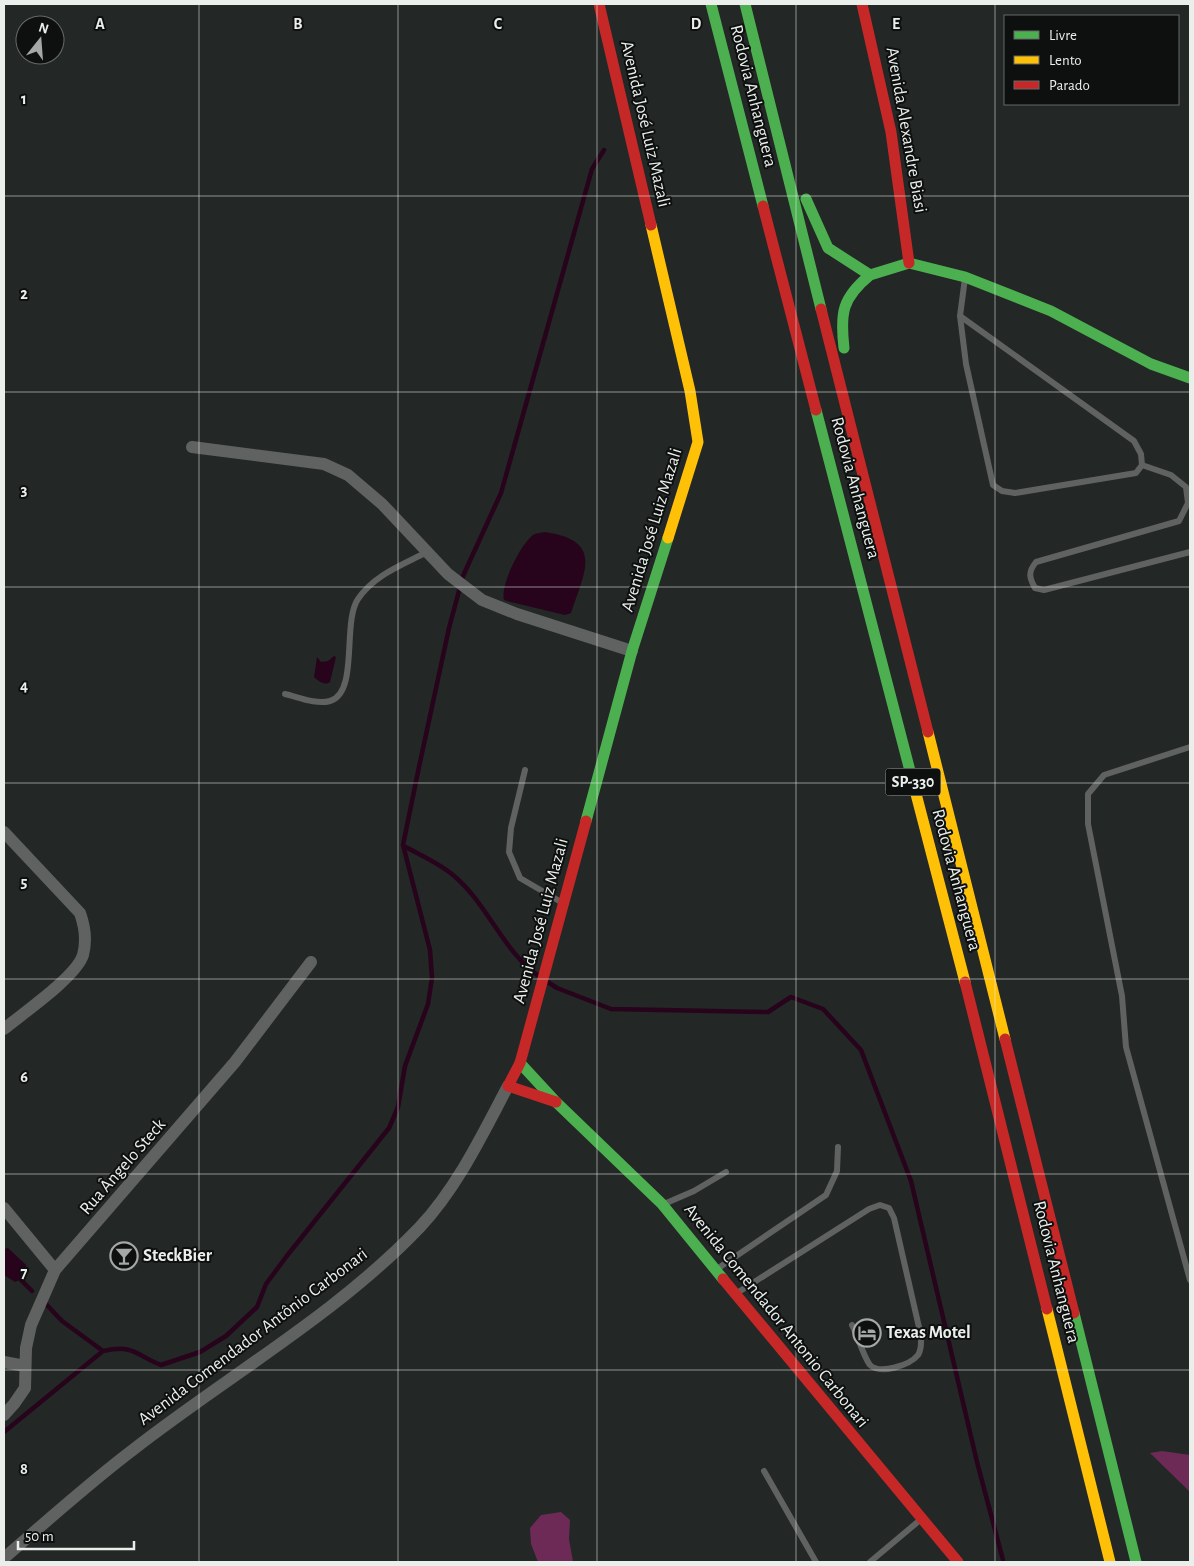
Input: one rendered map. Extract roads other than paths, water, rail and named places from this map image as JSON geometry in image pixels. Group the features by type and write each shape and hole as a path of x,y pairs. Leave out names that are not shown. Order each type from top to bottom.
{"main road":[{"name":"Avenida José Luiz Mazali","path":"520,1063 632,651 698,442 690,391 599,4"},
{"name":"Rodovia Anhanguera","path":"711,4 968,995 1110,1562"},
{"name":"Rodovia Anhanguera","path":"744,4 858,448 1136,1562"},
{"name":"Avenida Alexandre Biasi","path":"862,4 884,88 904,208 909,263"},
{"path":"763,78 813,218 828,248 870,275"},
{"path":"858,448 840,323 845,303 853,288 870,275 909,263 965,277 1051,311 1152,364 1190,378"},
{"name":"Avenida Comendador Antônio Carbonari","path":"508,1086 520,1063"},
{"name":"Avenida Comendador Antonio Carbonari","path":"520,1063 556,1102 662,1204 920,1520 958,1562"},
{"name":"Avenida Comendador Antonio Carbonari","path":"508,1086 556,1102"}],"street":[{"path":"192,447 324,464 348,475 382,504 448,574 482,600 632,651"},
{"path":"4,832 80,913 86,930 83,956 63,981 4,1029"},
{"name":"Rua Ângelo Steck","path":"4,1415 25,1388 26,1348 31,1325 56,1270 218,1083 311,962"},
{"name":"Avenida Comendador Antônio Carbonari","path":"4,1558 134,1449 297,1331 364,1278 420,1226 451,1189 508,1086"},
{"path":"4,1208 56,1270"},
{"path":"4,1362 26,1366"}],"lane":[{"path":"960,316 1134,440 1141,454 1142,465 1136,472 1015,493 1002,491 993,485 966,364 960,316 965,277"},
{"path":"1142,465 1171,475 1186,487 1188,503 1179,521 1036,562 1030,570 1032,583 1035,588 1044,590 1190,552"},
{"path":"285,694 317,702 330,701 340,695 347,680 349,630 357,600 372,582 389,571 428,552"},
{"path":"1190,746 1104,775 1088,794 1088,824 1122,996 1126,1047 1190,1280"},
{"path":"525,770 510,828 509,852 520,878 564,904"},
{"path":"716,1270 826,1195 837,1171 838,1147"},
{"path":"662,1204 694,1191 726,1172"},
{"path":"736,1293 869,1209 880,1205 889,1208 894,1218 921,1336 921,1347 917,1355 908,1362 887,1369 878,1369 870,1364 852,1325"},
{"path":"764,1471 816,1562"},
{"path":"870,1562 920,1520"}],"waterway":[{"path":"4,1432 103,1351 114,1349 129,1350 161,1365 200,1352 226,1336 257,1307 266,1284 389,1128 398,1107 405,1066 428,1004 432,978 430,950 403,845 449,628 463,576 501,493 592,169 604,150"},
{"path":"404,846 429,859 453,875 476,900 516,955 540,977"},
{"path":"546,981 557,988 611,1009 768,1012 791,997 823,1009 861,1050 911,1181 977,1462 1003,1560"},
{"path":"21,1280 32,1291"},
{"path":"46,1304 62,1321 103,1351"}],"place":[{"name":"SteckBier","path":"124,1256"},
{"name":"Texas Motel","path":"867,1333"}]}
